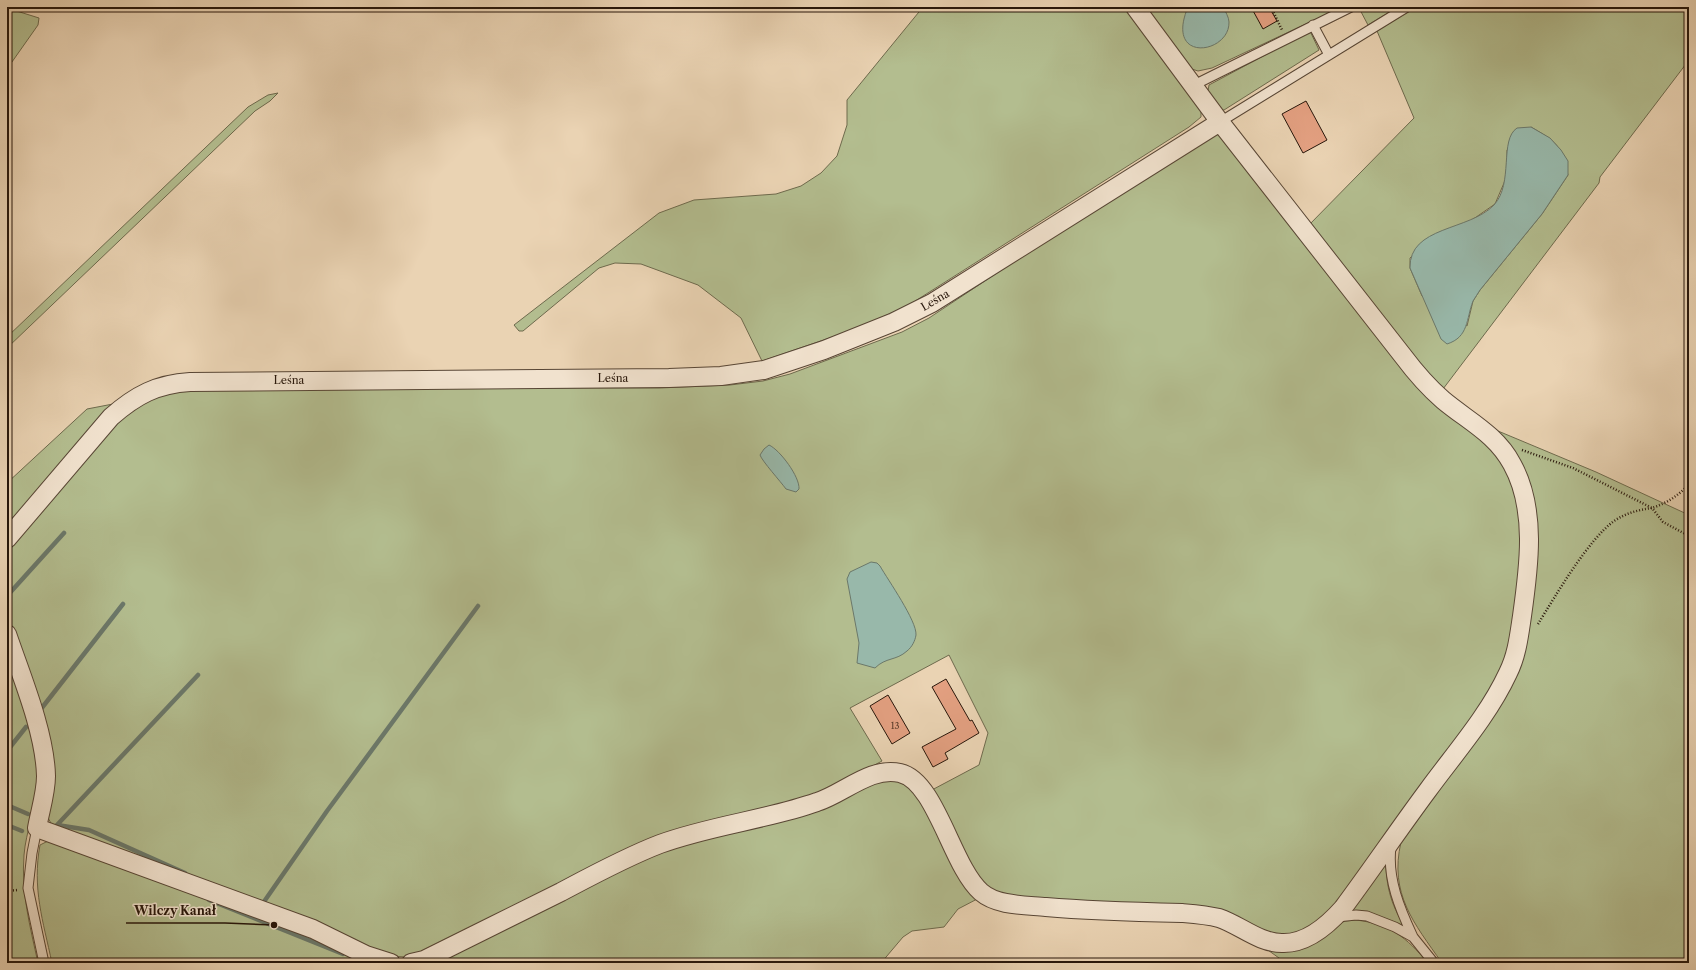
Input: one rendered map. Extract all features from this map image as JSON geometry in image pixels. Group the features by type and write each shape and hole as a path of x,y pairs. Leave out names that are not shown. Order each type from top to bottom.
{"street":[{"path":"411,963 424,960 619,862 658,845 699,831 816,803 878,773 898,772 911,777 926,796 951,840 969,877 982,892 1001,901 1110,912 1202,915 1220,918 1268,941 1281,944 1306,938 1335,917 1392,840 1401,825 1478,723 1508,674 1516,653 1528,566 1528,522 1521,484 1513,464 1497,441 1446,403 1420,378 1338,276 1220,122 1135,7"},
{"name":"Leśna","path":"7,539 111,417 128,402 153,389 171,383 190,382 669,378 721,376 764,370 824,350 894,322 932,303 1220,122"},
{"path":"7,634 37,727 46,776 37,828 313,929 366,955 391,963"}],"lane":[{"path":"1194,85 1351,7"},
{"path":"1220,122 1407,7"},
{"path":"1313,25 1328,55"},
{"path":"37,828 32,853 28,888 44,963"},
{"path":"1392,840 1390,854 1392,881 1404,917 1413,937 1434,963"},
{"path":"1335,917 1356,915 1367,916 1384,922 1413,937"}],"path":[{"path":"1271,7 1287,38"},
{"path":"1497,441 1573,468 1652,508 1663,522 1689,536"},
{"path":"1534,631 1581,559 1607,527 1626,514 1652,508 1669,501 1689,484"}],"green space":[{"path":"923,7 1127,7 1201,106 1201,117 1189,127 909,305 856,329 762,361 741,318 698,285 641,264 615,263 599,268 523,331 519,331 514,325 659,213 694,200 776,194 801,186 821,173 837,156 847,125 847,100"},
{"path":"1145,7 1342,7 1212,68 1198,71 1189,68"},
{"path":"1391,7 1393,10 1368,25 1359,8"},
{"path":"1416,7 1689,7 1689,60 1600,177 1599,183 1443,389 1429,375 1308,226 1414,118 1377,31","holes":["1531,127 1557,145 1563,157 1568,175 1542,214 1480,290 1473,301 1467,326 1422,296 1410,268 1410,258 1437,233 1469,222 1495,204 1507,176 1507,150"]},
{"path":"7,8 39,18 38,25 7,69"},
{"path":"1310,31 1319,50 1224,110 1219,110 1208,91 1209,85"},
{"path":"278,93 270,101 255,111 7,348 7,337 248,107 268,95"},
{"path":"1218,133 1499,455 1506,465 1524,527 1512,644 1490,693 1332,911 1311,928 1288,935 1094,906 996,894 979,881 930,791 979,765 988,733 949,655 850,708 882,761 810,800 720,820 444,944 407,957 387,956 52,825 47,816 51,759 7,615 7,551 110,428 151,397 196,388 659,388 730,385 763,381 790,374 902,332 929,318 1027,253"},
{"path":"113,404 7,525 7,483 87,409"},
{"path":"1498,431 1596,472 1689,515 1689,963 1442,963 1422,935 1406,907 1401,893 1398,877 1398,860 1401,842 1522,654 1523,472"},
{"path":"7,654 28,718 37,767 36,793 25,846 23,869 27,909 38,963 7,963"},
{"path":"883,781 897,781 909,787 924,802 981,897 958,909 944,927 912,931 903,937 881,963 424,963 665,849"},
{"path":"52,839 264,916 371,963 52,963 42,919 37,876 40,845"},
{"path":"1386,855 1386,874 1392,901 1405,926 1368,912 1347,911"},
{"path":"1356,920 1378,925 1396,933 1405,939 1428,963 1286,963 1258,943 1337,925 1345,921"}],"shaded area":[{"path":"1188,7 1224,7 1229,22 1227,33 1220,41 1210,46 1200,48 1191,45 1184,38 1183,25"},
{"path":"1531,127 1550,138 1561,150 1568,161 1568,175 1542,214 1480,290 1473,301 1466,327 1463,332 1454,341 1447,344 1441,339 1410,268 1412,254 1419,244 1430,236 1470,220 1494,205 1500,196 1504,185 1507,152 1512,134 1517,128"},
{"path":"769,445 784,458 793,471 799,489 796,492 786,489 761,458 760,455"},
{"path":"871,562 877,563 880,566 895,590 912,620 916,635 913,644 907,651 899,656 883,662 875,668 857,663 859,643 847,579 850,572"}],"building":[{"path":"1251,7 1269,7 1277,21 1263,29"},
{"path":"1306,101 1327,140 1303,153 1282,114"},
{"path":"946,679 970,721 972,720 979,733 945,753 948,759 933,767 922,747 956,729 932,687"},
{"path":"888,695 910,733 892,744 870,706"}],"waterway":[{"path":"7,596 64,533"},
{"path":"41,709 123,604"},
{"path":"261,906 327,811 478,606"},
{"path":"57,825 198,675"},
{"path":"7,751 26,727"},
{"path":"7,805 28,814"},
{"path":"7,825 22,831"},
{"path":"57,825 89,830 185,873"},
{"path":"209,900 343,954"},
{"path":"352,957 361,963"}],"place":[{"name":"Wilczy Kanał","path":"274,925"}]}
